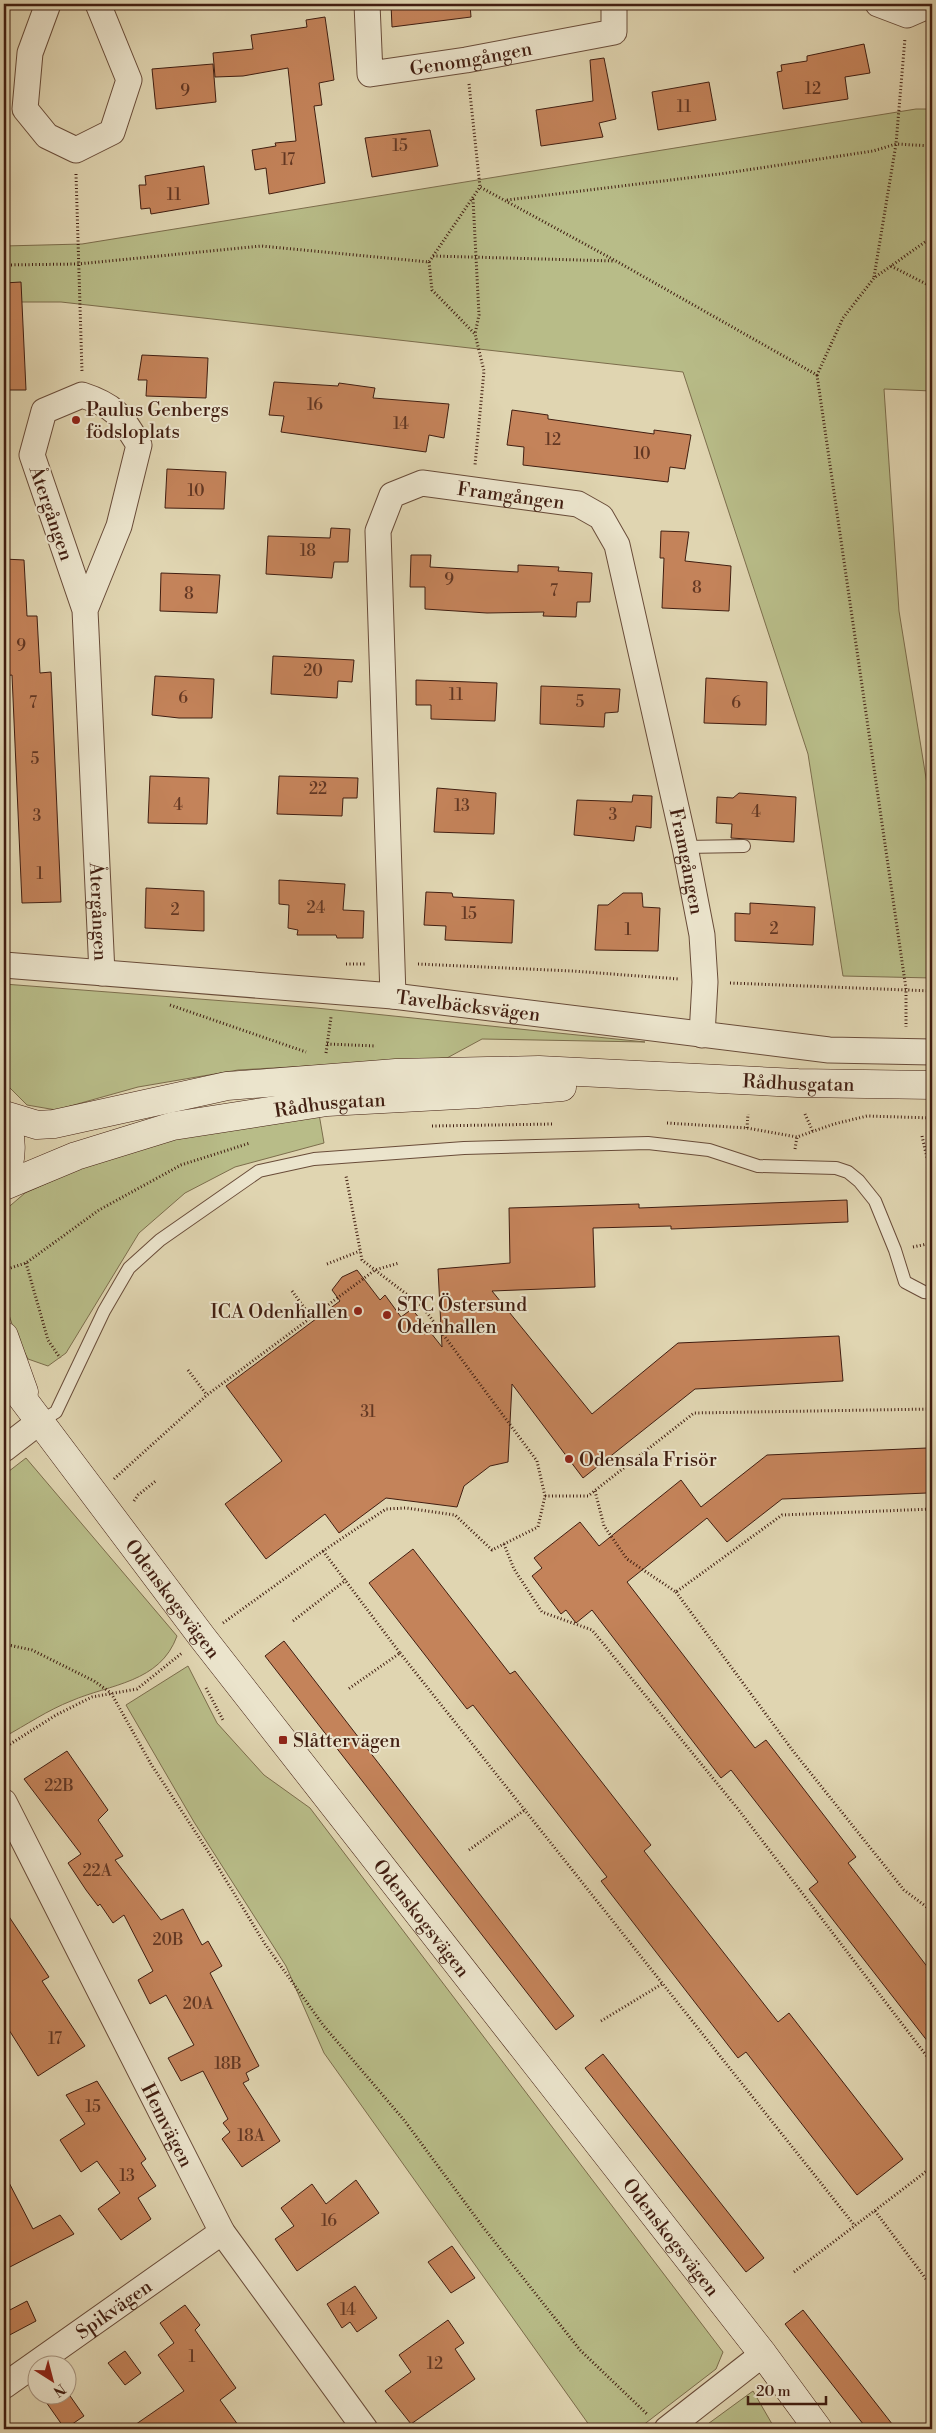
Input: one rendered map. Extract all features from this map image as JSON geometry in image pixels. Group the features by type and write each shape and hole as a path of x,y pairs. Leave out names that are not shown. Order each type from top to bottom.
{"main road":[{"name":"Rådhusgatan","path":"4,1115 37,1125 54,1124 227,1086 396,1073 540,1070 666,1077 932,1085"},
{"name":"Rådhusgatan","path":"4,1186 76,1156 173,1126 284,1107 327,1102 477,1094 666,1077"},
{"path":"4,1115 11,1136 11,1156 4,1177"},
{"name":"Odenskogsvägen","path":"4,1336 34,1414"},
{"name":"Odenskogsvägen","path":"4,1374 202,1637 762,2354 818,2429"}],"street":[{"path":"48,4 30,53 25,109 47,136 76,150 112,132 130,80 98,4"},
{"name":"Genomgången","path":"367,4 370,74 466,60 614,32 614,4"},
{"path":"878,4 907,15 932,4"},
{"name":"Återgången","path":"85,610 119,526 139,445 118,413 100,401 82,395 44,411 32,455 85,610 102,973"},
{"name":"Framgången","path":"393,996 378,531 392,495 422,484 473,488 578,504 601,516 616,545 685,847 702,935 705,982 702,1035"},
{"name":"Tavelbäcksvägen","path":"4,965 393,996 829,1050 932,1052"},
{"path":"4,1449 34,1414"},
{"name":"Hemvägen","path":"4,1802 222,2232 365,2429"},
{"name":"Spikvägen","path":"4,2386 222,2232"},
{"path":"658,2423 762,2354"}],"lane":[{"path":"685,847 744,846"},
{"path":"34,1414 56,1412 104,1311 129,1268 160,1240 259,1171 314,1159 464,1148 648,1143 709,1150 758,1166 836,1168 854,1176 875,1201 895,1250 905,1282 924,1292 932,1293"}],"path":[{"path":"874,278 896,144 907,15"},
{"path":"466,60 480,187 429,262 432,290 475,334"},
{"path":"507,200 720,174 873,151 896,144 932,146"},
{"path":"76,150 82,395"},
{"path":"480,187 507,200 817,375"},
{"path":"473,199 479,315 475,334 484,371 473,488"},
{"path":"906,1030 906,989 817,375 843,318 874,278 932,237"},
{"path":"4,265 78,264 261,246 429,262"},
{"path":"433,256 616,261"},
{"path":"891,266 932,287"},
{"path":"341,965 391,963 572,971 705,982 932,991"},
{"path":"169,1005 309,1053"},
{"path":"748,1114 748,1128"},
{"path":"805,1114 814,1132"},
{"path":"922,1136 932,1180"},
{"path":"326,1264 360,1251"},
{"path":"26,1263 48,1340 73,1377"},
{"path":"108,1485 207,1395 375,1270 399,1263"},
{"path":"292,1291 311,1317"},
{"path":"4,1748 56,1715 92,1697 136,1689 202,1637 386,1509 406,1508 455,1515 492,1550 538,1527 544,1496 537,1461 422,1306"},
{"path":"188,1370 207,1395"},
{"path":"544,1496 588,1496 694,1413 932,1409"},
{"path":"133,1502 138,1495 157,1480"},
{"path":"595,1491 604,1526 628,1559 676,1592 793,1751 898,1882 932,1911"},
{"path":"676,1592 782,1515 932,1509"},
{"path":"504,1544 514,1569 542,1612 592,1630 738,1809 932,2063"},
{"path":"323,1551 400,1653 526,1809 662,1984 855,2226"},
{"path":"293,1620 346,1580"},
{"path":"4,1644 32,1650 94,1681 111,1693 151,1764 214,1859 265,1944 323,2025 404,2120 483,2227 580,2350 658,2423"},
{"path":"347,1690 400,1653"},
{"path":"469,1850 526,1809"},
{"path":"601,2021 662,1984"},
{"path":"794,2272 932,2167"},
{"path":"875,2211 932,2287"}],"green space":[{"path":"916,109 932,109 932,391 884,389 899,611 932,815 932,978 843,976 808,754 683,372 61,302 4,302 4,246 82,244"},
{"path":"4,984 316,1008 645,1042 482,1039 447,1058 238,1070 138,1087 56,1110 27,1105 4,1082"},
{"path":"319,1114 324,1143 235,1167 185,1193 139,1233 66,1353 48,1366 28,1359 16,1336 4,1300 4,1211 25,1193 92,1163 187,1136"},
{"path":"26,1458 177,1636 169,1652 159,1664 146,1673 132,1680 62,1705 4,1737 4,1475"},
{"path":"188,1666 217,1723 264,1775 310,1808 723,2352 716,2369 638,2429 592,2429 324,2053 286,1966 194,1822 126,1705"},
{"path":"753,2391 775,2429 701,2429"}],"building":[{"path":"391,4 470,4 471,17 392,27"},
{"path":"325,17 334,80 319,83 322,105 314,106 325,183 269,194 266,168 255,170 252,150 276,146 275,143 296,141 288,68 243,76 215,77 213,53 253,49 251,35 307,27 306,20"},
{"path":"864,44 870,73 845,77 848,99 783,109 777,72 782,71 781,65 807,61 807,56"},
{"path":"604,58 616,119 599,123 603,137 541,146 536,110 593,101 590,60"},
{"path":"213,64 216,102 156,109 152,69"},
{"path":"709,82 716,120 658,130 652,92"},
{"path":"430,130 438,166 372,177 365,138"},
{"path":"204,166 209,204 151,214 150,208 141,209 139,185 146,185 145,176"},
{"path":"21,282 26,390 4,390 4,283"},
{"path":"142,355 208,358 206,398 146,396 147,380 138,380"},
{"path":"274,382 338,386 339,383 375,388 373,398 449,404 444,438 429,435 426,452 281,432 284,416 269,415"},
{"path":"512,410 548,415 548,419 654,434 654,430 691,435 685,469 670,467 668,482 523,465 524,447 507,445"},
{"path":"167,469 226,472 224,509 165,508"},
{"path":"331,528 350,529 348,562 334,562 332,578 266,574 268,536 330,538"},
{"path":"661,531 689,532 685,561 731,566 729,611 662,608 664,558 660,558"},
{"path":"411,555 431,555 430,567 518,572 518,565 559,567 558,571 592,573 590,602 577,602 576,617 543,616 544,612 487,613 425,609 425,587 410,587"},
{"path":"4,559 24,560 27,616 37,616 40,673 51,672 61,902 22,903 12,675 4,676"},
{"path":"161,573 220,575 217,613 160,611"},
{"path":"273,656 354,660 352,682 338,681 337,698 271,694"},
{"path":"155,676 214,679 212,718 179,718 152,715"},
{"path":"706,678 767,682 766,725 704,723"},
{"path":"416,680 497,683 495,721 431,719 431,705 416,705"},
{"path":"541,686 620,689 618,712 605,713 604,727 540,724"},
{"path":"150,776 209,778 207,824 148,823"},
{"path":"279,776 358,778 357,798 343,798 342,816 277,814"},
{"path":"437,788 496,793 494,834 434,832"},
{"path":"739,793 796,797 794,842 731,838 732,824 716,823 717,797 733,798"},
{"path":"633,795 652,796 651,828 636,826 634,841 574,835 577,800 632,802"},
{"path":"279,880 345,884 343,910 364,911 363,938 337,938 336,935 297,935 298,930 288,928 289,905 279,904"},
{"path":"146,888 204,891 204,931 145,928"},
{"path":"426,892 452,893 453,897 514,900 512,943 445,940 446,926 424,925"},
{"path":"623,893 642,893 643,907 660,908 658,951 595,950 598,905 608,905"},
{"path":"750,903 815,907 813,945 735,941 735,913 750,914"},
{"path":"847,1200 848,1222 671,1229 671,1226 593,1228 595,1287 492,1291 592,1414 678,1343 839,1336 843,1381 695,1389 583,1478 512,1384 508,1462 490,1466 464,1486 457,1507 386,1498 339,1533 325,1514 266,1559 225,1504 282,1461 226,1386 340,1301 332,1290 342,1277 357,1270 380,1300 385,1295 401,1317 412,1309 442,1347 438,1269 510,1263 509,1208 639,1204 639,1208"},
{"path":"927,1448 927,1493 782,1499 727,1542 707,1518 627,1582 755,1748 766,1740 856,1857 848,1863 932,1973 932,2047 809,1889 818,1882 731,1770 721,1778 592,1610 576,1623 566,1610 561,1614 532,1576 542,1568 534,1558 580,1522 599,1546 681,1480 701,1507 767,1455"},
{"path":"413,1549 510,1674 515,1671 651,1845 644,1851 778,2022 789,2013 903,2159 857,2195 746,2052 738,2058 601,1881 607,1877 473,1705 467,1709 369,1583"},
{"path":"284,1641 574,2016 556,2030 265,1656"},
{"path":"67,1751 108,1810 98,1820 123,1856 115,1860 161,1920 183,1909 202,1945 208,1941 222,1966 210,1973 259,2066 246,2073 249,2080 243,2083 280,2141 242,2167 222,2139 230,2132 223,2123 228,2119 203,2071 181,2081 168,2058 194,2045 166,1995 150,2004 138,1980 153,1971 124,1915 113,1923 100,1904 98,1906 86,1890 68,1863 81,1854 24,1779"},
{"path":"4,1909 49,1977 42,1981 85,2046 38,2076 4,2022"},
{"path":"603,2054 764,2258 746,2272 585,2068"},
{"path":"97,2081 146,2159 141,2163 156,2186 138,2198 151,2219 121,2240 98,2209 120,2193 97,2161 81,2172 60,2140 85,2124 66,2095"},
{"path":"4,2173 33,2229 60,2215 74,2234 4,2270"},
{"path":"356,2180 379,2213 297,2271 275,2239 294,2226 281,2208 312,2184 326,2204"},
{"path":"452,2246 475,2278 451,2293 428,2262"},
{"path":"355,2286 377,2318 357,2332 350,2322 342,2328 327,2304"},
{"path":"27,2301 36,2321 4,2338 4,2313"},
{"path":"185,2305 200,2325 195,2330 236,2388 220,2400 241,2429 129,2429 184,2391 158,2355 174,2343 160,2323"},
{"path":"803,2310 896,2429 867,2429 785,2324"},
{"path":"448,2320 464,2343 455,2349 475,2379 411,2424 385,2391 411,2372 399,2355"},
{"path":"125,2351 141,2373 125,2385 108,2363"},
{"path":"49,2406 77,2406 84,2416 65,2429"}],"place":[{"name":"Paulus Genbergs födsloplats","path":"76,420"},
{"name":"ICA Odenhallen","path":"358,1311"},
{"name":"STC Östersund Odenhallen","path":"387,1315"},
{"name":"Odensala Frisör","path":"569,1459"},
{"name":"Slåttervägen","path":"283,1740"}]}
